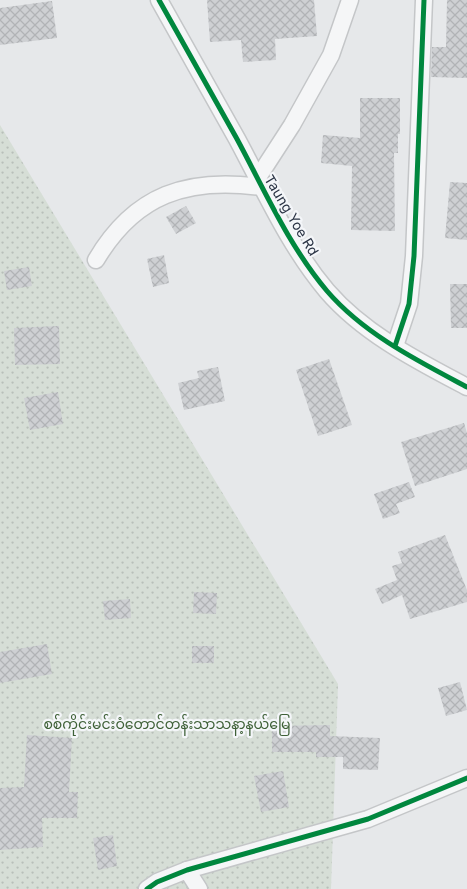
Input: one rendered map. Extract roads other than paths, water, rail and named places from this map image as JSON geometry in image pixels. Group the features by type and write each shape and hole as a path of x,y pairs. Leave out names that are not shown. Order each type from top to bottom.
{"street":[{"name":"Taung Yoe Rd","path":"159,0 294,246 328,292 356,318 395,346 467,387"},
{"path":"96,260 109,237 121,224 151,201 169,192 213,184 259,183 331,55 350,0"},
{"path":"395,346 409,304 414,256 424,0"},
{"path":"147,889 157,882 187,870 368,820 467,778"},
{"path":"187,870 199,889"}],"park label":[{"name":"စစ်ကိုင်းမင်းဝံတောင်တန်းသာသနာ့နယ်မြေ","path":"167,723"}]}
